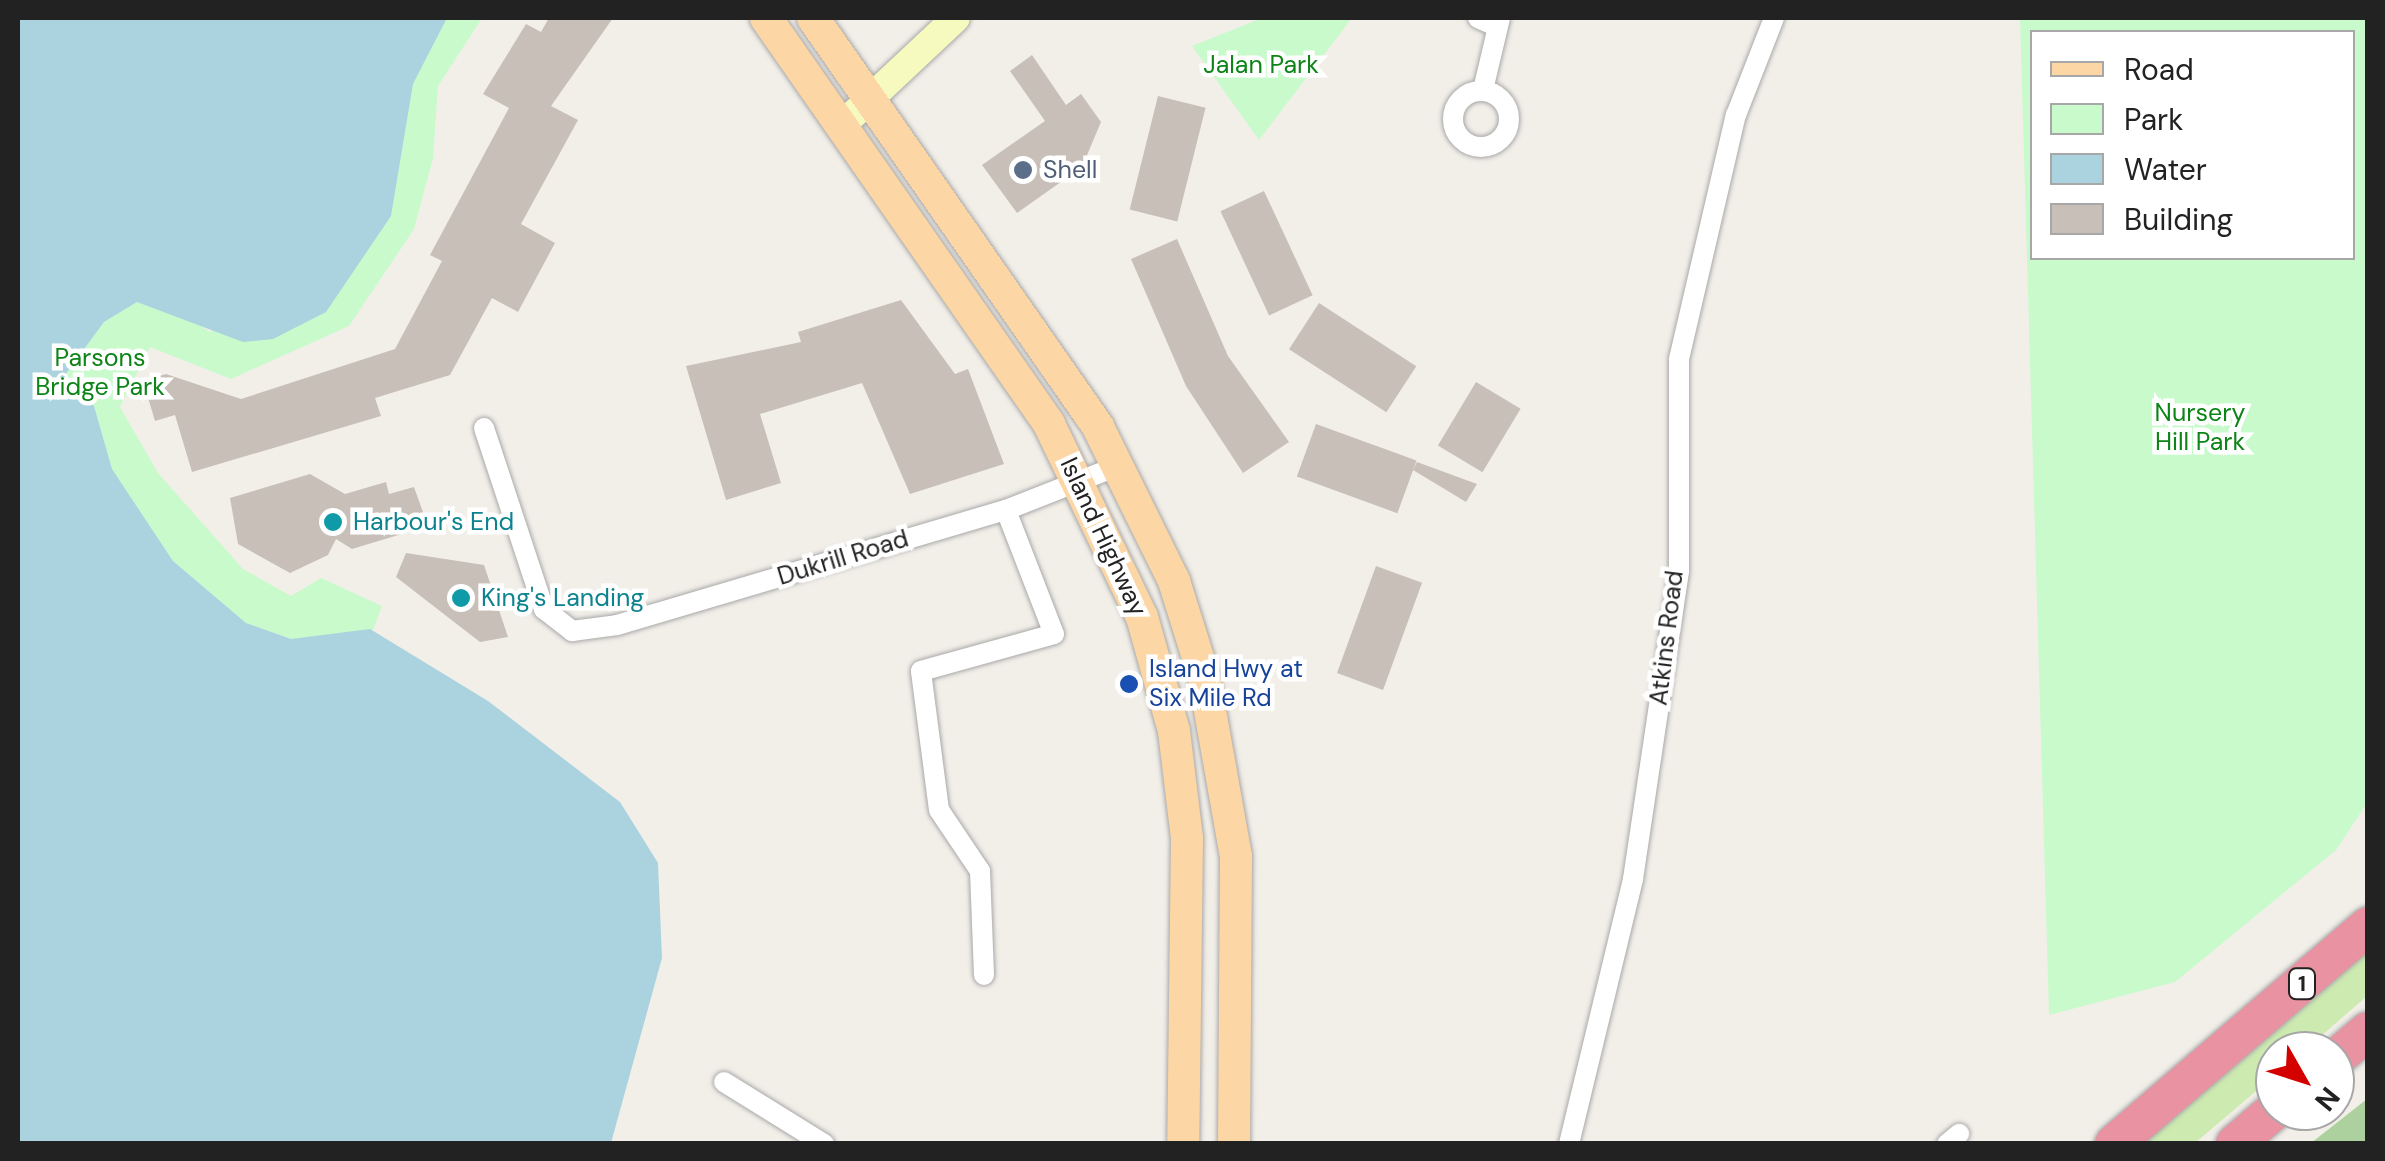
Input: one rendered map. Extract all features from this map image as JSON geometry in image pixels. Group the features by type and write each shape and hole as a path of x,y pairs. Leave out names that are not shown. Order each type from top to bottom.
{"highway":[{"name":"1","path":"2114,1144 2368,926"},
{"path":"2235,1144 2255,1127"}],"main road":[{"name":"Island Highway","path":"766,18 1081,482 1142,618 1174,730 1187,838 1183,1144"},
{"name":"Island Highway","path":"813,18 1120,465 1189,622 1222,761 1240,950 1234,1144"},
{"path":"842,125 868,94 956,18"}],"street":[{"name":"Atkins Road","path":"1570,1144 1633,879 1679,571 1679,359 1736,115 1774,18"},
{"path":"1483,90 1491,20"},
{"name":"Dukrill Road","path":"484,428 544,609 560,628 617,626 1006,510 1120,465"},
{"path":"984,974 980,871 938,810 921,672 1054,634 1006,510"},
{"path":"724,1082 824,1144"}],"green space":[{"name":"Parsons Bridge Park","path":"447,18 482,18 438,86 433,158 414,229 349,326 231,379 150,347 120,407 158,473 243,569 291,596 321,578 382,606 373,630 291,639 246,623 173,561 112,469 94,406 65,375 104,322 137,302 173,308 210,332 391,216 413,84"},
{"name":"Jalan Park","path":"1262,18 1352,18 1259,140 1192,46"},
{"name":"Nursery Hill Park","path":"2020,18 2368,18 2367,803 2336,850 2175,982 2049,1015"},
{"path":"2367,952 2367,996 2327,1031 2274,1031"},
{"path":"2255,1048 2255,1092 2195,1143 2142,1144"},
{"path":"2367,1099 2367,1143 2311,1143 2326,1131 2355,1131 2355,1108"}],"water":[{"path":"18,18 447,18 413,84 391,216 326,312 273,339 243,342 137,302 104,322 65,375 94,406 112,469 173,561 246,623 291,639 370,629 488,701 620,802 658,863 662,958 611,1143 18,1143"}],"building":[{"path":"549,18 613,18 551,106 578,120 521,224 555,243 518,312 492,298 450,375 375,398 381,416 192,472 175,415 155,421 143,381 166,374 241,399 395,349 442,261 430,255 509,108 483,94 526,24 541,32"},
{"path":"1032,55 1066,105 1081,94 1101,122 1082,167 1017,213 982,165 1045,121 1010,71"},
{"path":"1158,96 1206,108 1177,221 1130,210"},
{"path":"1264,191 1313,295 1269,316 1220,211"},
{"path":"1177,239 1228,356 1289,442 1243,473 1186,386 1131,259"},
{"path":"901,300 955,374 968,369 1004,464 910,494 862,383 760,414 781,483 726,500 686,366 801,342 798,332"},
{"path":"1319,303 1416,366 1386,412 1289,349"},
{"path":"1476,382 1521,409 1482,472 1438,445"},
{"path":"1316,424 1417,461 1397,513 1297,477"},
{"path":"1417,462 1477,484 1466,502 1413,470"},
{"name":"Harbour's End","path":"310,474 345,494 386,482 389,494 414,487 428,526 352,549 336,539 328,555 290,573 238,544 230,498"},
{"name":"King's Landing","path":"406,553 484,565 508,637 480,642 396,577"},
{"path":"1376,566 1422,583 1383,690 1337,673"}],"place":[{"name":"Shell","path":"1023,170"},
{"name":"Harbour's End","path":"333,522"},
{"name":"King's Landing","path":"461,598"},
{"name":"Island Hwy at Six Mile Rd","path":"1129,684"}]}
